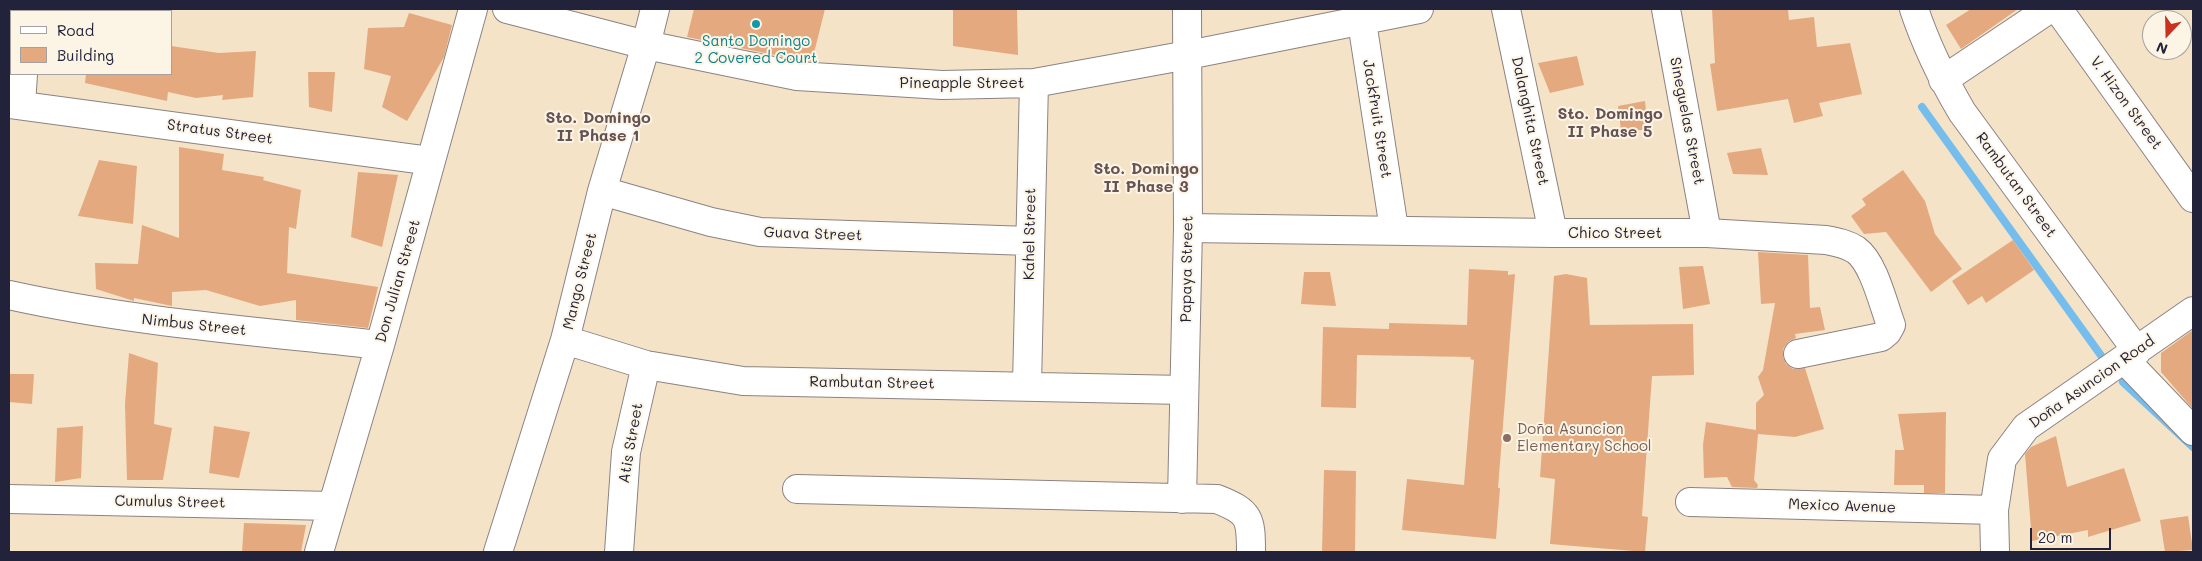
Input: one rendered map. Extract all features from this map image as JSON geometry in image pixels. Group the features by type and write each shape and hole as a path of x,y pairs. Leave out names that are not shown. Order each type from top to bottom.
{"street":[{"name":"Don Julian Street","path":"318,552 380,345 473,9"},
{"name":"Pineapple Street","path":"507,9 646,45 806,77 942,85 1034,83 1188,55 1361,15 1419,9"},
{"name":"Mango Street","path":"498,552 565,340 602,192 655,9"},
{"name":"Papaya Street","path":"1182,499 1188,228 1187,9"},
{"name":"Dalanghita Street","path":"1506,9 1553,233"},
{"name":"Sineguelas Street","path":"1666,9 1707,232"},
{"name":"Rambutan Street","path":"1914,9 1924,40 1943,80 1962,112 2130,355 2193,431"},
{"path":"1943,80 2049,9"},
{"name":"V. Hizon Street","path":"2058,9 2193,198"},
{"name":"Jackfruit Street","path":"1361,15 1394,229"},
{"path":"15,105 23,75"},
{"name":"Kahel Street","path":"1027,385 1034,83"},
{"name":"Stratus Street","path":"15,105 431,161"},
{"name":"Guava Street","path":"602,192 711,222 760,232 1030,241"},
{"name":"Chico Street","path":"1188,228 1394,229 1553,233 1707,232 1841,242 1857,250 1869,265 1891,325 1881,337 1798,354"},
{"name":"Nimbus Street","path":"9,295 53,305 132,318 380,345"},
{"name":"Doña Asuncion Road","path":"1995,552 1994,510 2002,459 2026,427 2193,311"},
{"name":"Rambutan Street","path":"565,340 646,365 743,381 1027,385 1184,390"},
{"name":"Atis Street","path":"619,552 626,452 646,365"},
{"path":"797,489 1217,499 1237,507 1249,521 1251,552"},
{"name":"Cumulus Street","path":"9,499 332,506"},
{"name":"Mexico Avenue","path":"1690,502 1994,510"}],"building":[{"name":"Santo Domingo 2 Covered Court","path":"694,9 825,9 812,61 687,37"},
{"path":"953,9 1017,9 1018,55 953,46"},
{"path":"1712,9 1788,9 1789,20 1814,17 1817,47 1850,43 1862,94 1819,103 1823,116 1794,123 1788,99 1717,111 1710,64 1715,63"},
{"path":"1971,9 2018,9 1961,49 1946,25"},
{"path":"409,13 452,25 444,57 407,121 382,107 391,76 364,69 368,28 404,27"},
{"path":"172,46 219,53 256,51 253,97 222,100 223,95 196,98 168,92 167,101 85,83 86,75 172,75"},
{"path":"1577,56 1584,85 1550,93 1538,63"},
{"path":"308,72 335,72 332,112 309,107"},
{"path":"1645,101 1648,130 1621,130 1618,106"},
{"path":"179,147 224,154 222,170 264,177 263,180 301,190 296,229 289,227 287,273 378,287 368,328 296,320 296,300 260,306 206,290 172,292 172,306 134,298 134,301 96,289 95,263 138,264 142,225 179,238"},
{"path":"1761,148 1768,175 1733,174 1727,153"},
{"path":"99,160 137,166 133,224 78,216"},
{"path":"1903,170 1925,201 1935,234 1962,269 1931,292 1886,232 1864,234 1851,216 1866,205 1862,199"},
{"path":"358,172 398,175 382,247 351,237"},
{"path":"2013,240 2034,270 1986,303 1982,296 1968,305 1952,281"},
{"path":"1758,252 1808,255 1810,308 1820,307 1825,330 1795,334 1796,338 1788,342 1783,349 1783,357 1786,364 1793,369 1805,368 1824,429 1795,437 1758,434 1754,480 1758,485 1757,488 1732,487 1727,477 1704,478 1703,445 1706,422 1756,430 1756,403 1764,395 1758,377 1763,370 1775,303 1761,304"},
{"path":"1703,266 1710,304 1683,309 1679,267"},
{"path":"1469,269 1508,271 1508,275 1515,274 1498,488 1500,488 1496,539 1402,530 1407,479 1464,485 1474,360 1470,359 1471,357 1357,355 1356,408 1321,407 1323,327 1389,329 1389,323 1467,325"},
{"path":"1304,272 1330,272 1336,306 1301,304"},
{"path":"1566,274 1587,278 1590,325 1693,324 1694,375 1652,376 1642,516 1648,517 1645,552 1550,544 1555,479 1540,477 1554,276"},
{"path":"2193,330 2193,409 2161,372 2161,353"},
{"path":"129,353 158,363 154,424 172,428 163,480 127,480 125,404"},
{"path":"9,374 34,374 32,404 9,402"},
{"path":"1946,412 1945,493 1924,493 1924,485 1894,485 1895,450 1904,450 1898,414"},
{"path":"83,426 81,478 55,482 57,428"},
{"path":"214,426 250,432 239,478 209,473"},
{"path":"2056,436 2067,487 2124,468 2141,521 2088,537 2088,530 2032,541 2025,454 2031,447"},
{"path":"1324,470 1356,471 1355,552 1322,552"},
{"path":"2188,516 2193,550 2165,552 2160,520"},
{"path":"244,523 306,525 301,552 242,552"}],"waterway":[{"path":"1922,107 2105,361"},
{"path":"2123,382 2193,447"}],"place":[{"name":"Santo Domingo 2 Covered Court","path":"756,24"},
{"name":"Doña Asuncion Elementary School","path":"1507,438"}],"district":[{"name":"Sto. Domingo II Phase 5","path":"1610,123"},
{"name":"Sto. Domingo II Phase 1","path":"598,127"},
{"name":"Sto. Domingo II Phase 3","path":"1146,178"}]}
